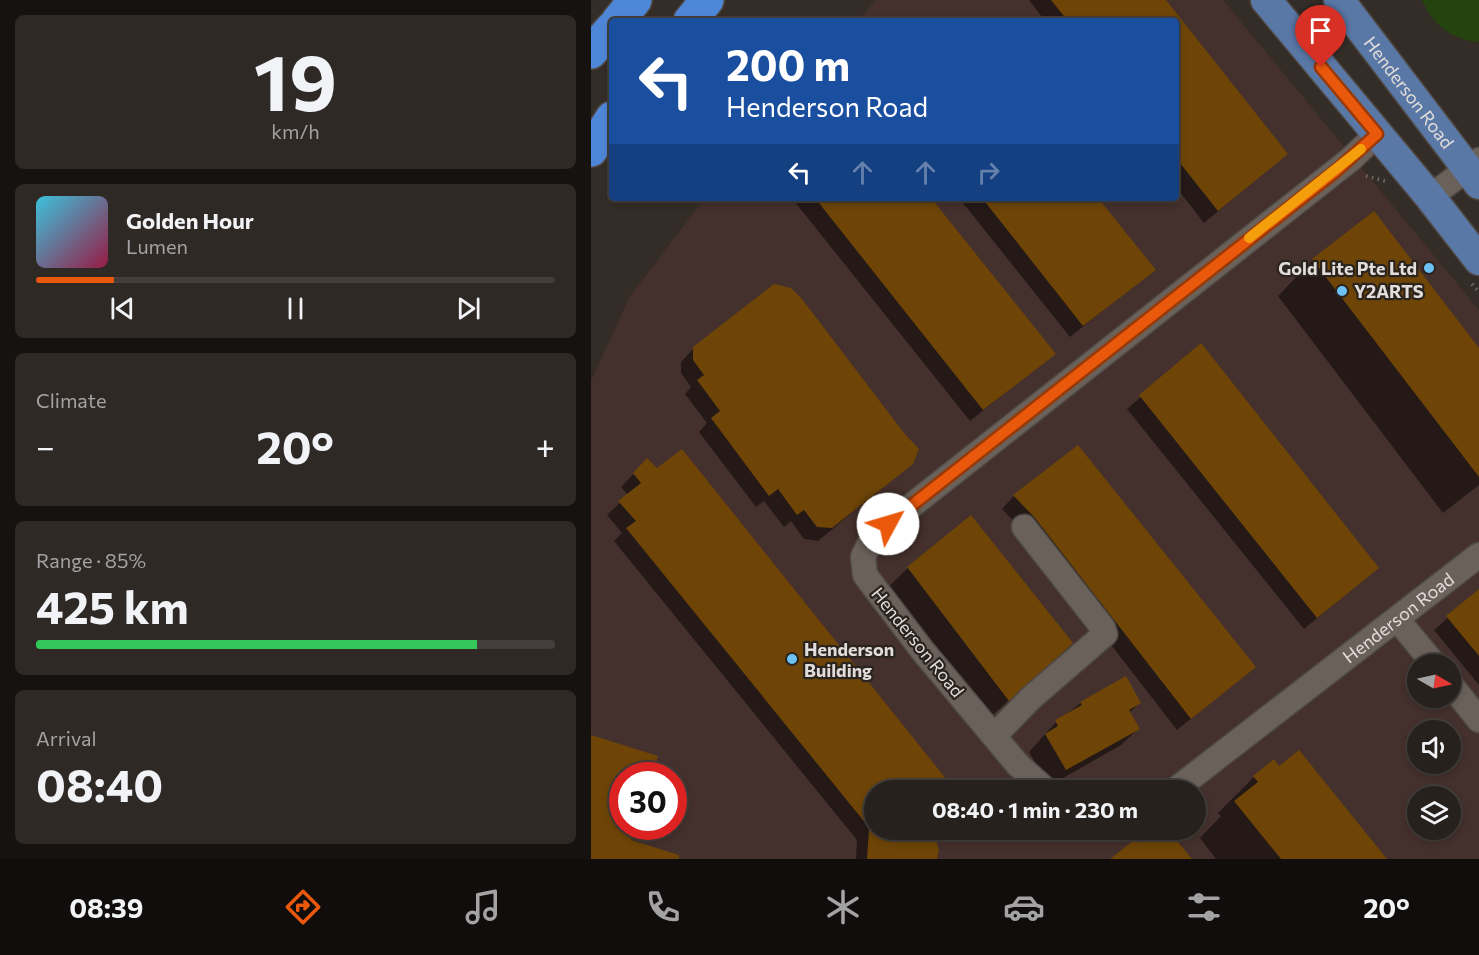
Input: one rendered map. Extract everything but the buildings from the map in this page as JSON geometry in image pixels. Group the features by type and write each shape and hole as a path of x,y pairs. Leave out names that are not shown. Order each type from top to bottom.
{"highway":[{"path":"620,18 635,0"},
{"path":"692,18 707,0"},
{"path":"591,52 609,31"},
{"path":"591,150 609,123"}],"main road":[{"path":"1266,0 1430,197 1479,260"},
{"name":"Henderson Road","path":"1339,0 1475,171"}],"street":[{"name":"Henderson Road","path":"1033,780 922,650 865,575 863,557 873,536 1351,159 1377,134"},
{"path":"1430,197 1475,171"},
{"path":"995,735 1031,698 1105,634 1103,627 1024,527"},
{"name":"Henderson Road","path":"1188,780 1479,555"},
{"path":"1397,619 1426,654"},
{"path":"1461,698 1479,720"}],"shaded area":[{"path":"876,0 1223,0 1479,310 1479,859 591,859 591,381 630,296 703,201 1179,201 1179,18 860,18"}],"green space":[{"path":"1422,0 1479,0 1479,42 1460,38 1445,30 1432,17"}],"slow traffic":[{"path":"1249,238 1361,149"}],"place":[{"name":"Gold Lite Pte Ltd","path":"1429,268"},
{"name":"Y2ARTS","path":"1342,291"},
{"name":"Henderson Building","path":"792,659"}],"route":[{"path":"888,524 1216,267 1249,238 1351,159 1377,134 1321,67"}]}
